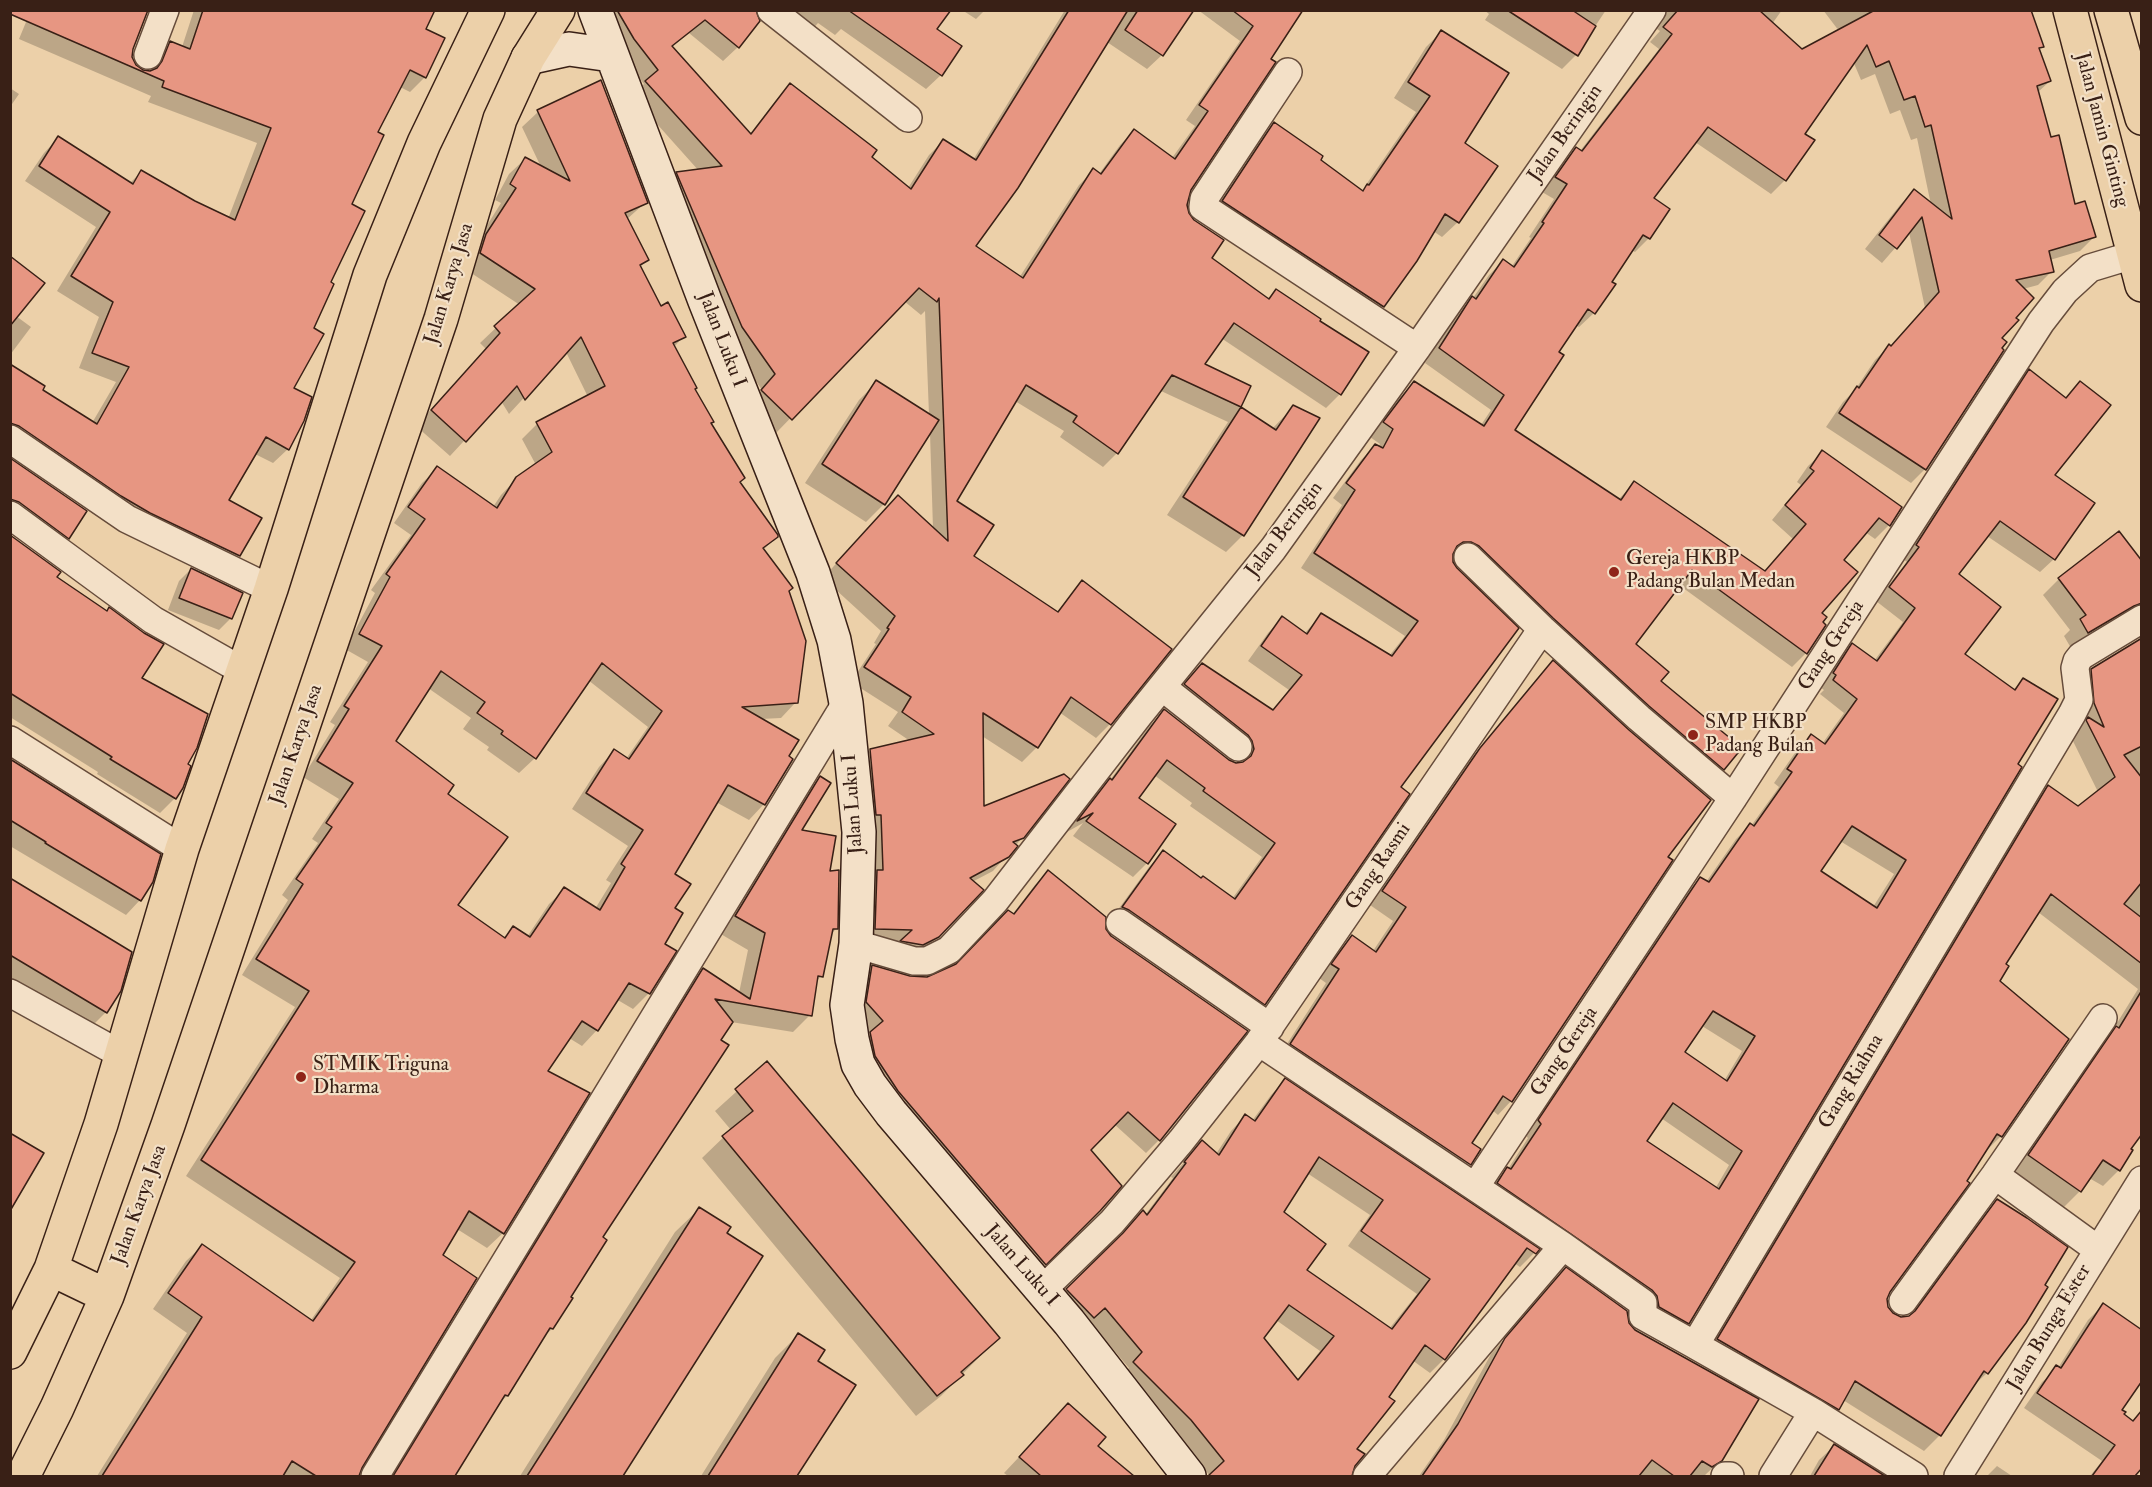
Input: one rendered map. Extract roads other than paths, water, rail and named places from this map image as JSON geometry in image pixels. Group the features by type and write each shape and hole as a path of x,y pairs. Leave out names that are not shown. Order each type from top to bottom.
{"main road":[{"path":"10,1352 51,1269 101,1124 182,849 271,589 370,275 423,143 488,10"},
{"name":"Jalan Karya Jasa","path":"23,1476 57,1408 107,1296 172,1114 441,319 500,119 528,58 558,10"},
{"name":"Jalan Jamin Ginting","path":"2070,10 2137,270"},
{"path":"2111,10 2142,118"},
{"path":"51,1269 107,1296"}],"street":[{"path":"148,55 165,10"},
{"name":"Jalan Luku I","path":"595,10 705,301 813,573 834,640 846,703 860,832 856,944 847,1005 858,1064 891,1113 1069,1322 1189,1476"},
{"path":"771,10 908,118"},
{"name":"Jalan Beringin","path":"856,944 914,961 927,961 950,950 995,901 1273,549 1417,348 1652,10"},
{"path":"528,58 569,49 612,55"},
{"path":"1288,72 1204,199 1203,207 1417,348"},
{"name":"Gang Gereja","path":"1475,1186 1733,798 2041,322 2065,291 2090,268 2137,270"},
{"path":"10,439 127,519 271,589"},
{"path":"10,515 153,620 243,671"},
{"path":"1468,557 1639,718 1733,798"},
{"name":"Gang Riahna","path":"1695,1345 2072,714 2079,700 2075,668 2077,661 2081,656 2142,619"},
{"name":"Gang Rasmi","path":"1041,1291 1112,1222 1181,1141 1264,1034 1542,629"},
{"path":"1162,687 1238,747"},
{"path":"375,1476 846,703"},
{"path":"10,740 182,849"},
{"path":"1120,923 1264,1034 1475,1186 1643,1303 1643,1316 1813,1412 1914,1476"},
{"path":"10,993 122,1054"},
{"path":"1903,1301 1995,1175 2103,1018"},
{"path":"1995,1175 2097,1249"},
{"name":"Jalan Bunga Ester","path":"1958,1476 2142,1180"},
{"path":"1367,1476 1563,1246"},
{"path":"1773,1476 1813,1412"},
{"path":"1725,1476 1730,1476"}],"place":[{"name":"Gereja HKBP Padang Bulan Medan","path":"1614,572"},
{"name":"SMP HKBP Padang Bulan","path":"1693,735"},
{"name":"STMIK Triguna Dharma","path":"301,1077"}]}
